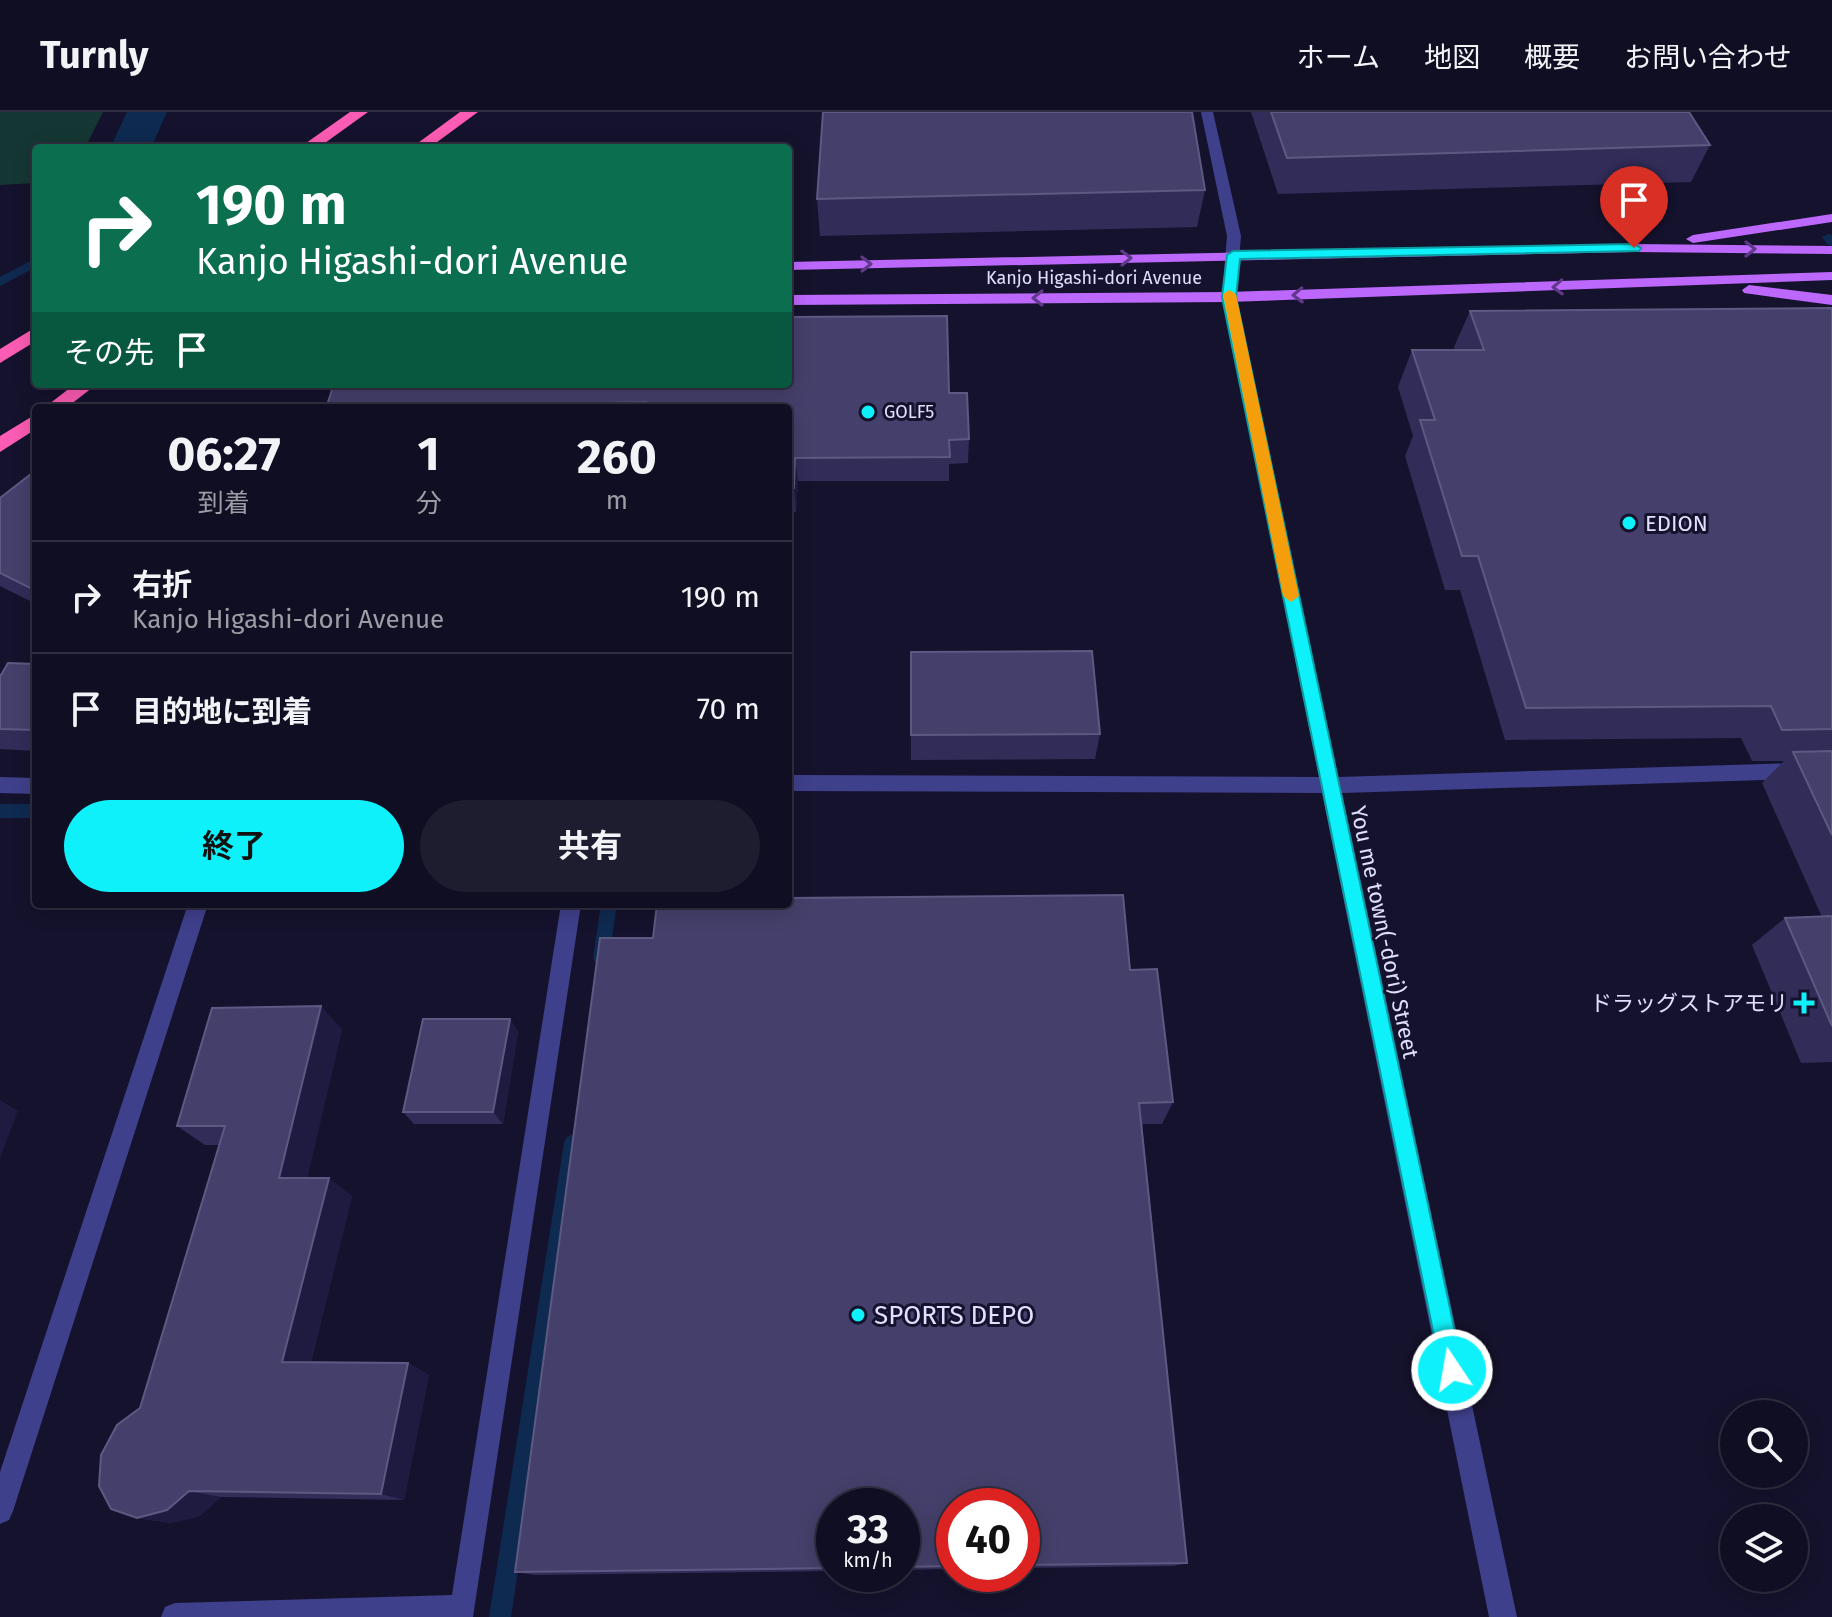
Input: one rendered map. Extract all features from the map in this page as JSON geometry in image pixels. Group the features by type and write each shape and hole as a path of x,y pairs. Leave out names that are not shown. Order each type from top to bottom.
{"highway":[{"path":"313,144 360,112"},
{"path":"425,144 470,112"},
{"path":"447,144 491,112"},
{"path":"0,357 32,336"},
{"path":"59,404 82,388"},
{"path":"0,445 32,423"}],"main road":[{"path":"1634,248 1832,218"},
{"name":"Kanjo Higashi-dori Avenue","path":"792,266 1634,248 1832,250"},
{"name":"Kanjo Higashi-dori Avenue","path":"792,300 1229,297 1832,276"},
{"path":"1692,283 1832,300"}],"street":[{"name":"You me town(-dori) Street","path":"1207,112 1234,236 1229,297 1503,1617"},
{"path":"792,783 1331,785 1832,770"},
{"path":"0,785 32,786"},
{"path":"0,1511 197,908"},
{"path":"175,1617 463,1608 570,908"}],"green space":[{"path":"0,112 103,112 87,144 32,144 32,183 0,185"}],"water":[{"path":"127,112 167,112 153,144 112,144"}],"building":[{"path":"823,112 1192,112 1205,190 817,199"},
{"path":"1271,112 1689,112 1710,145 1287,158"},
{"name":"EDION","path":"1832,308 1832,729 1782,730 1771,706 1526,708 1478,556 1462,556 1420,420 1435,420 1412,350 1484,350 1470,311"},
{"name":"GOLF5","path":"947,316 949,393 967,393 969,439 949,440 950,457 795,458 792,488 792,404 327,404 333,388 792,388 792,317"},
{"path":"32,473 32,589 0,573 0,498"},
{"path":"1092,651 1100,734 911,735 911,652"},
{"path":"8,663 32,664 32,730 0,729 1,675"},
{"path":"1832,751 1832,835 1793,752"},
{"name":"SPORTS DEPO","path":"1123,895 1130,970 1157,969 1173,1102 1139,1103 1187,1563 1040,1565 1040,1488 936,1488 936,1566 920,1567 920,1488 816,1488 816,1568 515,1572 600,938 653,938 657,908 792,908 792,898"},
{"path":"1832,916 1832,1026 1785,918"},
{"path":"321,1006 279,1178 329,1178 282,1362 408,1363 381,1494 189,1491 167,1510 137,1518 111,1509 99,1486 101,1455 117,1425 140,1408 225,1126 177,1126 212,1008"},
{"path":"423,1019 510,1019 493,1112 403,1112"}],"waterway":[{"path":"1828,237 1832,243"},
{"path":"0,282 32,264"},
{"path":"0,811 32,811"},
{"path":"601,958 608,908"},
{"path":"500,1617 573,1143"}],"slow traffic":[{"path":"1229,294 1291,596"}],"place":[{"name":"GOLF5","path":"868,412"},
{"name":"EDION","path":"1629,523"},
{"name":"ドラッグストアモリ","path":"1804,1003"},
{"name":"SPORTS DEPO","path":"858,1315"}],"route":[{"path":"1452,1370 1229,297 1233,255 1634,248"}]}
